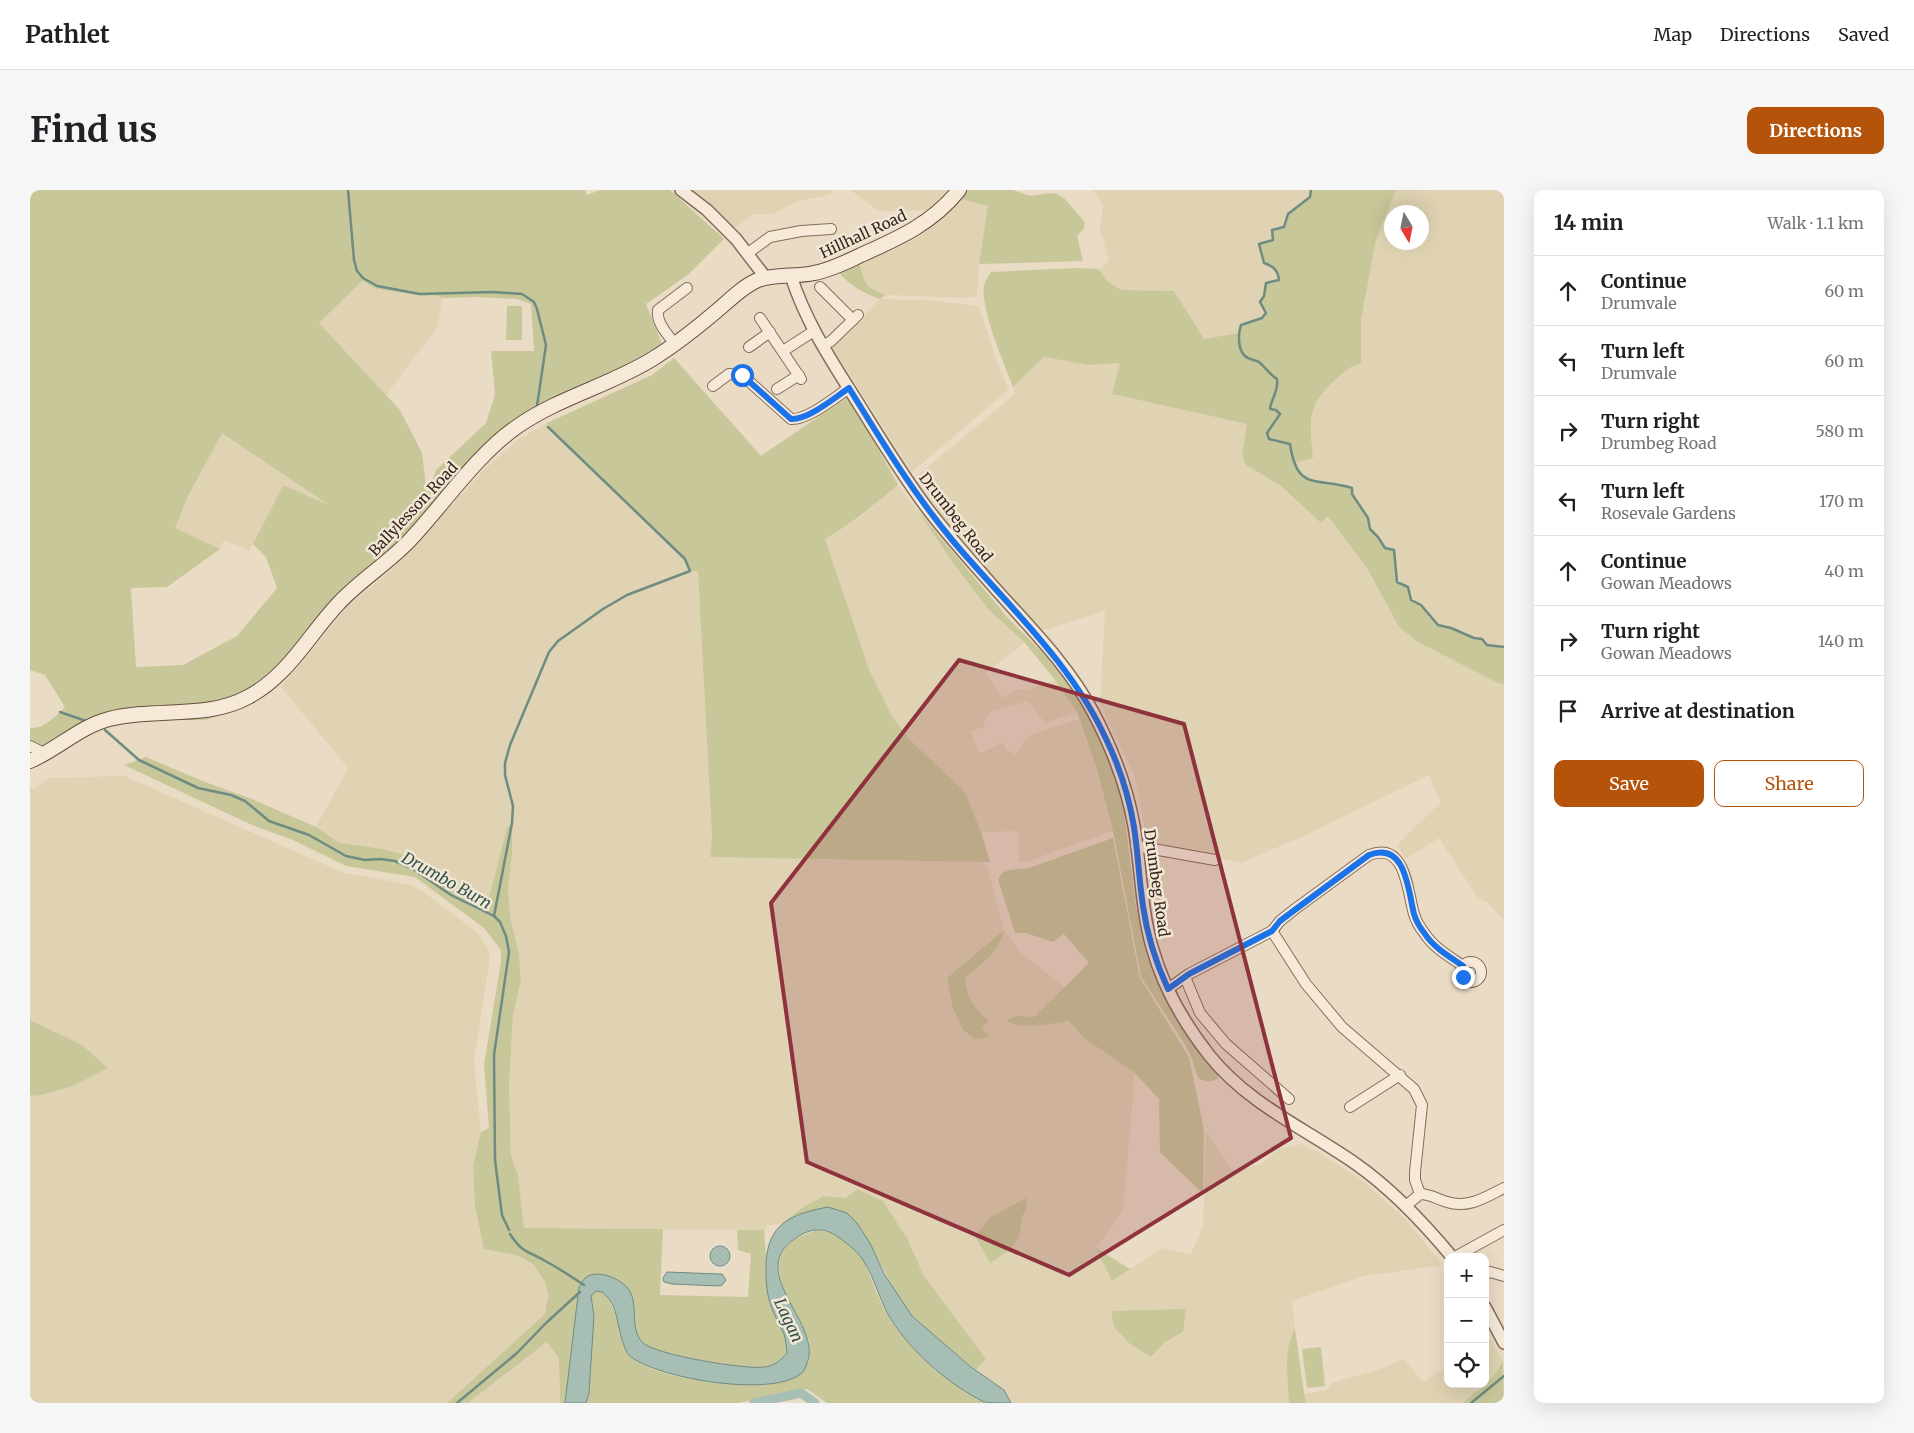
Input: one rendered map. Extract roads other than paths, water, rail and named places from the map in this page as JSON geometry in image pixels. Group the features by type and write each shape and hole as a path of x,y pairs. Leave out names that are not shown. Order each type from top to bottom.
{"main road":[{"name":"Hillhall Road","path":"766,278 823,271 904,235 939,212 959,190"},
{"name":"Ballylesson Road","path":"30,761 46,754 79,731 111,718 162,712 214,709 247,698 263,688 278,676 297,655 338,604 408,542 496,444 517,426 542,412 626,374 675,344 749,285 766,278"}],"street":[{"path":"681,190 707,210 748,253 766,278"},
{"path":"748,253 770,237 801,231 831,229"},
{"name":"Drumbeg Road","path":"791,276 814,331 928,510 1041,640 1078,687 1099,724 1117,764 1130,809 1143,908 1159,969 1168,989 1199,1042 1240,1087 1289,1123 1357,1164 1408,1206 1450,1253"},
{"path":"820,287 855,317 823,346"},
{"path":"675,344 661,325 657,316 658,310 687,288"},
{"path":"760,318 800,377 777,389"},
{"path":"783,351 814,331"},
{"path":"749,347 770,332"},
{"path":"713,386 729,374 742,375 776,407 791,419 797,420 849,388"},
{"path":"30,746 46,754"},
{"path":"1136,846 1215,860"},
{"path":"1168,989 1184,977 1272,931 1290,913 1369,855 1378,852 1393,856 1403,869 1415,917 1426,936 1435,946 1463,966"},
{"path":"1272,931 1306,984 1342,1027 1414,1089 1422,1104 1415,1172 1415,1180 1420,1194"},
{"path":"1184,977 1200,1013 1226,1044 1288,1099"},
{"path":"1350,1107 1400,1075"},
{"path":"1408,1206 1420,1194 1426,1194 1452,1204 1469,1204 1480,1201 1504,1188"},
{"path":"1461,1253 1504,1230"},
{"path":"1489,1272 1504,1276"},
{"path":"1489,1315 1504,1343"}],"water":[{"name":"Lagan","path":"828,1207 847,1213 857,1223 871,1245 884,1274 912,1316 971,1367 1004,1390 1011,1403 984,1402 958,1387 934,1369 913,1348 894,1324 861,1257 830,1232 814,1230 793,1240 781,1253 778,1268 781,1284 805,1333 809,1348 807,1364 802,1373 788,1380 768,1384 743,1385 690,1378 646,1365 631,1357 628,1353 613,1306 603,1292 596,1291 591,1296 594,1316 589,1393 586,1403 565,1403 579,1287 585,1278 590,1275 609,1276 626,1286 632,1296 638,1336 642,1342 650,1347 681,1356 740,1366 765,1367 777,1362 787,1353 786,1341 771,1307 767,1289 767,1251 771,1239 784,1223 803,1213"},
{"path":"720,1246 727,1249 730,1256 727,1263 720,1266 713,1263 710,1256 713,1249"},
{"path":"667,1272 722,1274 726,1280 719,1286 672,1284 664,1282 663,1278"}],"waterway":[{"path":"348,190 354,260 357,271 363,278 377,286 420,294 492,292 522,294 534,302 546,345 537,406"},
{"path":"1311,190 1310,197 1288,214 1284,227 1272,230 1273,240 1259,244 1264,263 1274,269 1278,274 1279,280 1266,283 1264,296 1260,302 1266,313 1262,318 1241,325 1240,329 1239,343 1244,356 1259,362 1277,379 1277,387 1270,409 1276,410 1280,414 1267,433 1269,439 1290,444 1293,459 1303,476 1318,482 1352,488 1352,494 1368,518 1370,529 1385,548 1394,550 1397,582 1408,587 1411,600 1421,605 1438,625 1482,639 1487,645 1504,647"},
{"path":"494,916 512,823 513,806 505,775 505,763 510,745 549,652 558,641 603,609 627,595 690,571 685,559 548,427"},
{"name":"Drumbo Burn","path":"60,712 86,721"},
{"name":"Drumbo Burn","path":"105,730 139,760 198,788 231,795 245,801 269,821 309,835 346,856 365,860 395,861 413,869 451,895 494,916 500,922 506,936 509,952 494,1055 495,1160 502,1215 509,1230"},
{"name":"Drumbo Burn","path":"510,1234 523,1249 557,1267 584,1285"},
{"path":"457,1403 517,1353 580,1292"},
{"path":"1471,1403 1504,1376"},
{"path":"754,1403 801,1393 815,1403"}]}
